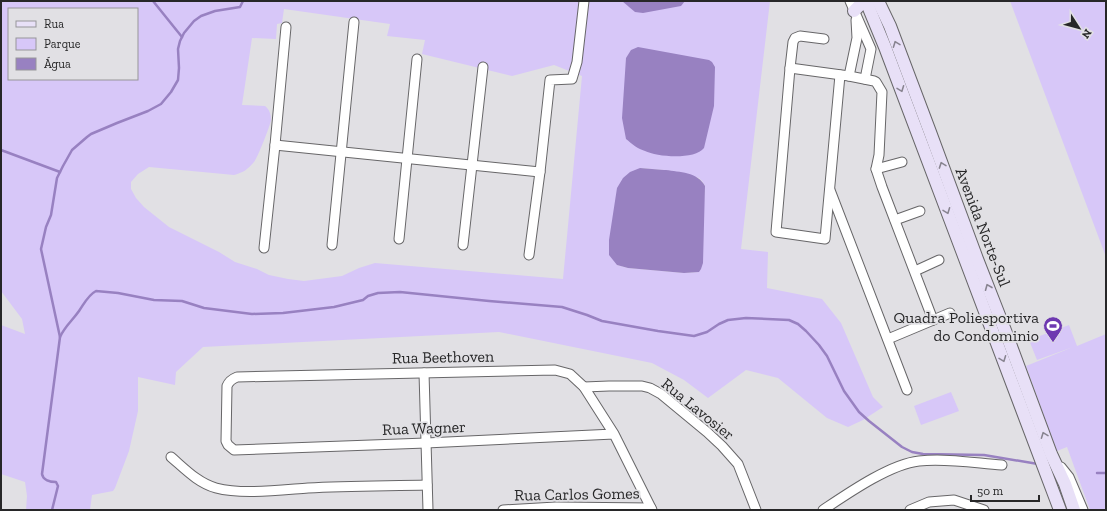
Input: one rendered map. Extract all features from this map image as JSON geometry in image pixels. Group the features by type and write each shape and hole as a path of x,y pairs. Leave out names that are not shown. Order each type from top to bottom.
{"main road":[{"path":"853,9 860,5 861,1"},
{"name":"Avenida Norte-Sul","path":"866,1 1060,510"},
{"name":"Avenida Norte-Sul","path":"878,1 890,26 1051,454 1065,484 1074,510"}],"street":[{"path":"529,256 550,80 572,79 577,62 584,1"},
{"path":"824,39 800,36 795,38 793,42 776,232 825,238 829,188 844,75 855,49 857,38 853,9"},
{"path":"853,9 871,49 865,79"},
{"path":"332,246 354,22"},
{"path":"264,248 286,27"},
{"path":"855,49 885,48"},
{"path":"399,239 417,59"},
{"path":"463,245 483,67"},
{"path":"790,68 865,79 876,82 882,92 876,169 933,320"},
{"path":"275,145 540,172"},
{"path":"876,169 902,162"},
{"path":"829,188 907,390"},
{"path":"895,220 920,211"},
{"path":"826,222 842,220"},
{"path":"915,271 939,260"},
{"path":"888,339 950,313"},
{"name":"Rua Beethoven","path":"234,450 226,441 227,386 232,379 237,377 555,370 570,374 584,387 614,434 652,509"},
{"path":"424,373 428,510"},
{"name":"Rua Lavosier","path":"584,387 642,386 650,388 661,394 707,432 738,464 756,510"},
{"name":"Rua Wagner","path":"234,450 614,434"},
{"path":"1051,454 1069,477 1083,510"},
{"path":"171,457 195,478 205,484 216,488 231,490 260,491 427,485"},
{"path":"823,510 874,478 898,466 918,461 1002,465"},
{"path":"910,510 929,502 954,500 984,510"},
{"name":"Rua Carlos Gomes","path":"503,510 557,508 652,509"}],"green space":[{"path":"1,1 770,1 741,249 768,252 767,288 822,299 841,323 873,397 883,407 863,420 848,427 827,418 778,378 746,370 708,398 684,380 652,363 499,332 203,347 176,372 175,385 138,377 138,411 129,451 113,491 92,495 90,510 26,510 27,496 25,482 1,474 1,325 25,334 22,319 1,291","holes":["284,9 390,24 387,36 425,40 422,54 512,76 554,65 582,76 563,279 375,263 359,268 342,276 304,281 288,279 269,275 257,269 235,262 219,252 169,227 144,207 136,198 131,189 131,182 138,174 149,167 234,175 245,170 254,162 264,141 271,116 265,106 242,105 252,38 276,39 277,24 282,23","640,168 664,170 699,178 705,186 699,272 684,273 628,268 617,265"]},
{"path":"1010,1 1106,1 1106,257"},
{"path":"1069,325 1077,346 1106,334 1106,510 1090,510 1067,447 1057,451 1026,366 1073,347 1037,360 1029,340"},
{"path":"951,392 959,411 921,425 914,406"}],"water":[{"path":"622,1 685,1 681,6 643,13 635,12"},
{"path":"638,47 709,60 715,67 714,106 704,148 699,152 685,156 658,155 640,149 626,139 622,118 626,58 631,50"},
{"path":"640,168 682,172 693,175 702,181 705,186 703,263 699,272 684,273 628,268 617,265 609,255 609,240 617,188 623,178 630,172"}],"waterway":[{"path":"153,1 182,37"},
{"path":"52,510 58,486 56,482 45,479 42,474 60,337 41,249 46,227 51,215 57,178 72,150 91,134 148,111 161,104 171,92 178,80 178,49 180,41 184,33 194,21 201,16 215,11 240,7 243,1"},
{"path":"1,150 60,172"},
{"path":"60,337 88,297 96,291 118,293 154,300 182,301 204,308 252,314 283,313 334,307 363,300 368,296 378,293 400,292 562,307 602,321 694,336 707,332 728,320 746,318 789,320 798,324 819,345 827,356 844,391 859,412 902,447 912,452 923,454 984,455 1038,464"},
{"path":"1097,473 1106,473"}],"place":[{"name":"Quadra Poliesportiva do Condominio","path":"1053,343"}]}
